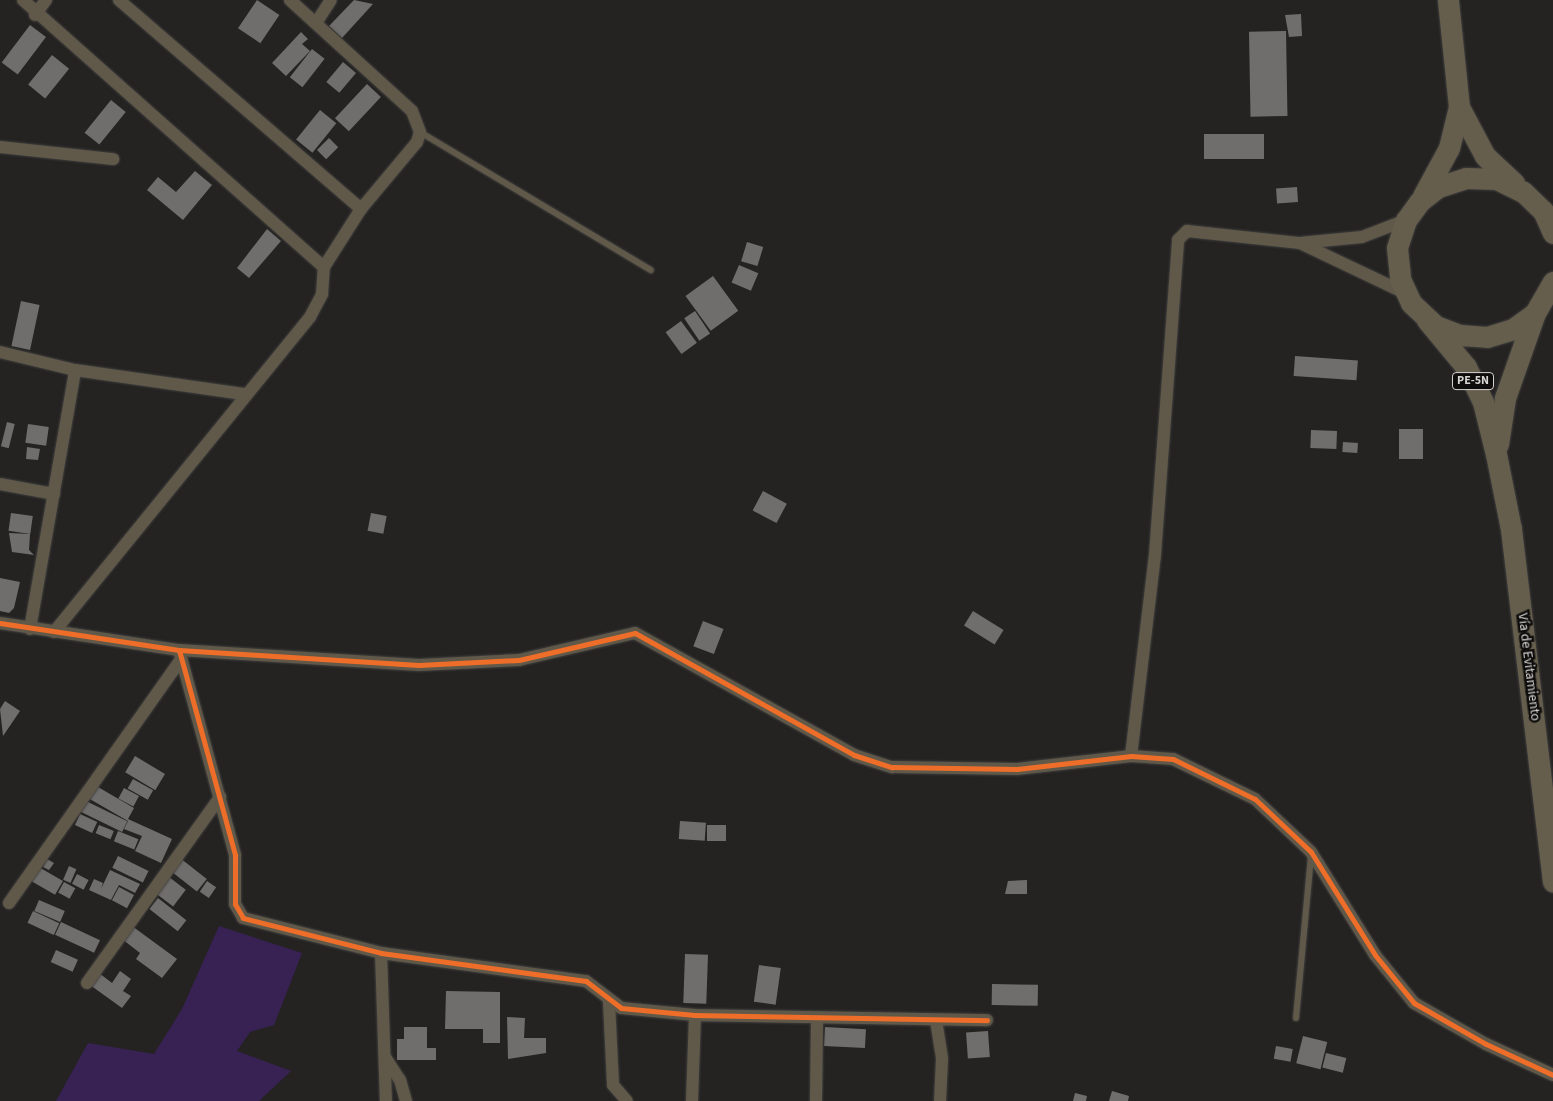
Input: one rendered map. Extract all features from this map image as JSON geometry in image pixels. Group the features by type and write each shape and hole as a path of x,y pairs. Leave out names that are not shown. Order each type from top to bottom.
{"highway":[{"path":"1405,293 1397,248 1406,220 1420,201 1449,148 1459,107 1448,0"},
{"path":"1459,107 1485,156 1543,211 1553,233"},
{"path":"1420,201 1438,187 1466,178 1496,179 1523,192"},
{"path":"1427,320 1460,335 1487,337 1513,329 1535,313 1553,282"},
{"name":"Vía de Evitamiento","path":"1405,293 1466,367 1483,402 1496,454 1512,539 1548,792 1553,882"},
{"name":"Vía de Evitamiento","path":"1496,454 1505,398 1535,313"}],"street":[{"path":"23,0 35,15 324,267"},
{"path":"35,15 46,0"},
{"path":"119,0 361,209"},
{"path":"54,632 114,563 243,394 317,308 324,267 361,209 417,142 420,132 412,111 290,0"},
{"path":"316,23 331,0"},
{"path":"0,148 113,160"},
{"path":"1131,756 1155,554 1178,240 1192,232 1300,243 1362,237 1406,220"},
{"path":"1300,243 1405,293"},
{"path":"0,352 75,370 243,394"},
{"path":"30,629 75,370"},
{"path":"0,484 54,494"},
{"path":"0,623 180,655 419,665 519,660 635,633 854,755 892,767 1017,769 1131,756 1173,759 1255,799 1311,852 1374,955 1414,1002 1486,1044 1553,1074"},
{"path":"180,655 235,855 238,913 381,953 547,972 586,982 609,1002 621,1008 695,1015 987,1020"},
{"path":"9,903 180,655"},
{"path":"87,983 220,797"},
{"path":"381,953 386,1101"},
{"path":"609,1002 613,1085 627,1101"},
{"path":"692,1101 695,1015"},
{"path":"816,1101 818,1018"},
{"path":"936,1020 942,1059 940,1101"},
{"path":"385,1058 400,1080 406,1101"}],"lane":[{"path":"420,132 651,270"},
{"path":"1296,1018 1311,852"}],"shaded area":[{"path":"219,926 302,953 274,1025 250,1032 237,1051 291,1071 259,1101 56,1101 88,1043 154,1054 182,1009"}],"building":[{"path":"257,0 279,15 260,43 238,28"},
{"path":"354,0 373,4 342,38 329,26"},
{"path":"1301,14 1302,36 1289,37 1285,15"},
{"path":"30,25 46,37 18,75 2,63"},
{"path":"1286,31 1287,116 1250,117 1249,32"},
{"path":"301,32 308,39 302,44 310,51 286,76 272,63"},
{"path":"312,49 325,59 302,87 290,77"},
{"path":"52,55 69,69 45,98 28,85"},
{"path":"343,62 356,73 339,93 326,82"},
{"path":"367,84 381,97 349,131 335,118"},
{"path":"111,100 126,112 99,145 85,133"},
{"path":"320,110 336,123 312,153 296,140"},
{"path":"1204,134 1264,134 1264,159 1204,159"},
{"path":"329,138 338,147 326,159 317,150"},
{"path":"195,171 212,185 183,220 147,190 158,177 176,192"},
{"path":"1297,187 1298,202 1277,203 1276,188"},
{"path":"267,229 281,241 249,278 237,268"},
{"path":"747,242 763,247 757,266 741,261"},
{"path":"739,265 758,273 751,291 732,282"},
{"path":"713,276 738,311 711,331 685,296"},
{"path":"21,301 40,305 30,350 11,346"},
{"path":"695,311 710,333 699,341 684,318"},
{"path":"681,321 697,343 681,354 666,332"},
{"path":"1295,356 1358,360 1356,380 1294,376"},
{"path":"7,422 15,424 9,448 1,446"},
{"path":"28,424 49,427 46,446 25,443"},
{"path":"1399,429 1423,429 1423,459 1399,459"},
{"path":"1311,430 1337,431 1336,449 1310,448"},
{"path":"1343,442 1358,443 1357,453 1342,452"},
{"path":"27,447 40,449 38,460 26,459"},
{"path":"763,491 787,504 777,523 753,510"},
{"path":"11,513 33,516 30,534 8,531"},
{"path":"371,513 387,516 383,534 368,531"},
{"path":"9,533 30,534 29,550 34,555 12,552"},
{"path":"0,578 20,582 14,608 9,613 0,611"},
{"path":"973,611 1004,630 995,644 964,625"},
{"path":"703,621 724,629 714,654 693,646"},
{"path":"5,701 20,711 3,736 0,709"},
{"path":"135,756 165,774 155,790 125,772"},
{"path":"133,779 153,790 148,800 128,789"},
{"path":"98,787 134,808 128,819 172,839 161,863 135,851 142,836 124,829 128,821 88,798"},
{"path":"124,788 139,796 133,807 118,799"},
{"path":"86,801 127,821 122,832 81,812"},
{"path":"80,814 97,822 92,833 75,825"},
{"path":"680,821 706,823 705,841 679,839"},
{"path":"99,825 114,831 110,839 96,833"},
{"path":"707,825 726,825 726,841 707,841"},
{"path":"118,831 138,839 134,849 114,841"},
{"path":"118,856 149,871 143,883 112,868"},
{"path":"180,858 207,879 197,892 170,871"},
{"path":"47,859 54,863 49,870 43,867"},
{"path":"37,866 63,881 55,895 29,880"},
{"path":"69,866 76,869 71,883 63,880"},
{"path":"110,870 140,884 135,893 119,885 111,900 89,890 94,879 103,883 101,889"},
{"path":"77,874 89,880 84,890 72,884"},
{"path":"169,877 186,890 173,906 156,894"},
{"path":"1027,880 1027,894 1005,894 1008,881"},
{"path":"207,881 216,887 209,898 200,892"},
{"path":"64,882 75,888 70,899 58,892"},
{"path":"119,887 134,895 127,908 112,900"},
{"path":"158,898 186,920 178,931 149,909"},
{"path":"39,900 65,911 60,922 34,911"},
{"path":"33,911 59,923 54,935 28,923"},
{"path":"61,922 100,940 94,953 55,935"},
{"path":"132,926 177,959 162,978 136,959 140,953 122,939"},
{"path":"56,950 78,960 73,972 51,962"},
{"path":"685,954 708,955 706,1004 683,1003"},
{"path":"759,965 781,968 776,1005 754,1002"},
{"path":"120,971 131,979 123,991 131,996 122,1008 90,985 99,973 112,983"},
{"path":"992,984 1038,985 1038,1006 992,1005"},
{"path":"446,991 500,992 500,1043 483,1043 483,1029 445,1029"},
{"path":"507,1017 525,1018 524,1038 546,1038 546,1053 508,1059"},
{"path":"404,1027 427,1027 427,1048 436,1048 436,1060 397,1060 397,1039 404,1039"},
{"path":"825,1027 866,1029 865,1048 824,1046"},
{"path":"988,1031 990,1057 968,1058 966,1033"},
{"path":"1303,1036 1327,1042 1320,1069 1296,1063"},
{"path":"1276,1046 1293,1049 1290,1062 1274,1059"},
{"path":"1326,1053 1346,1058 1343,1073 1322,1068"},
{"path":"1112,1091 1129,1096 1128,1101 1109,1101"},
{"path":"1075,1093 1087,1096 1086,1101 1073,1101"}],"cycle path":[{"path":"0,623 179,650 419,665 519,660 635,633 854,755 892,767 1017,769 1131,756 1173,759 1255,799 1311,852 1375,955 1414,1003 1486,1044 1553,1075"},
{"path":"179,650 235,855 235,904 243,918 381,953 586,981 621,1008 695,1015 987,1020"}]}
